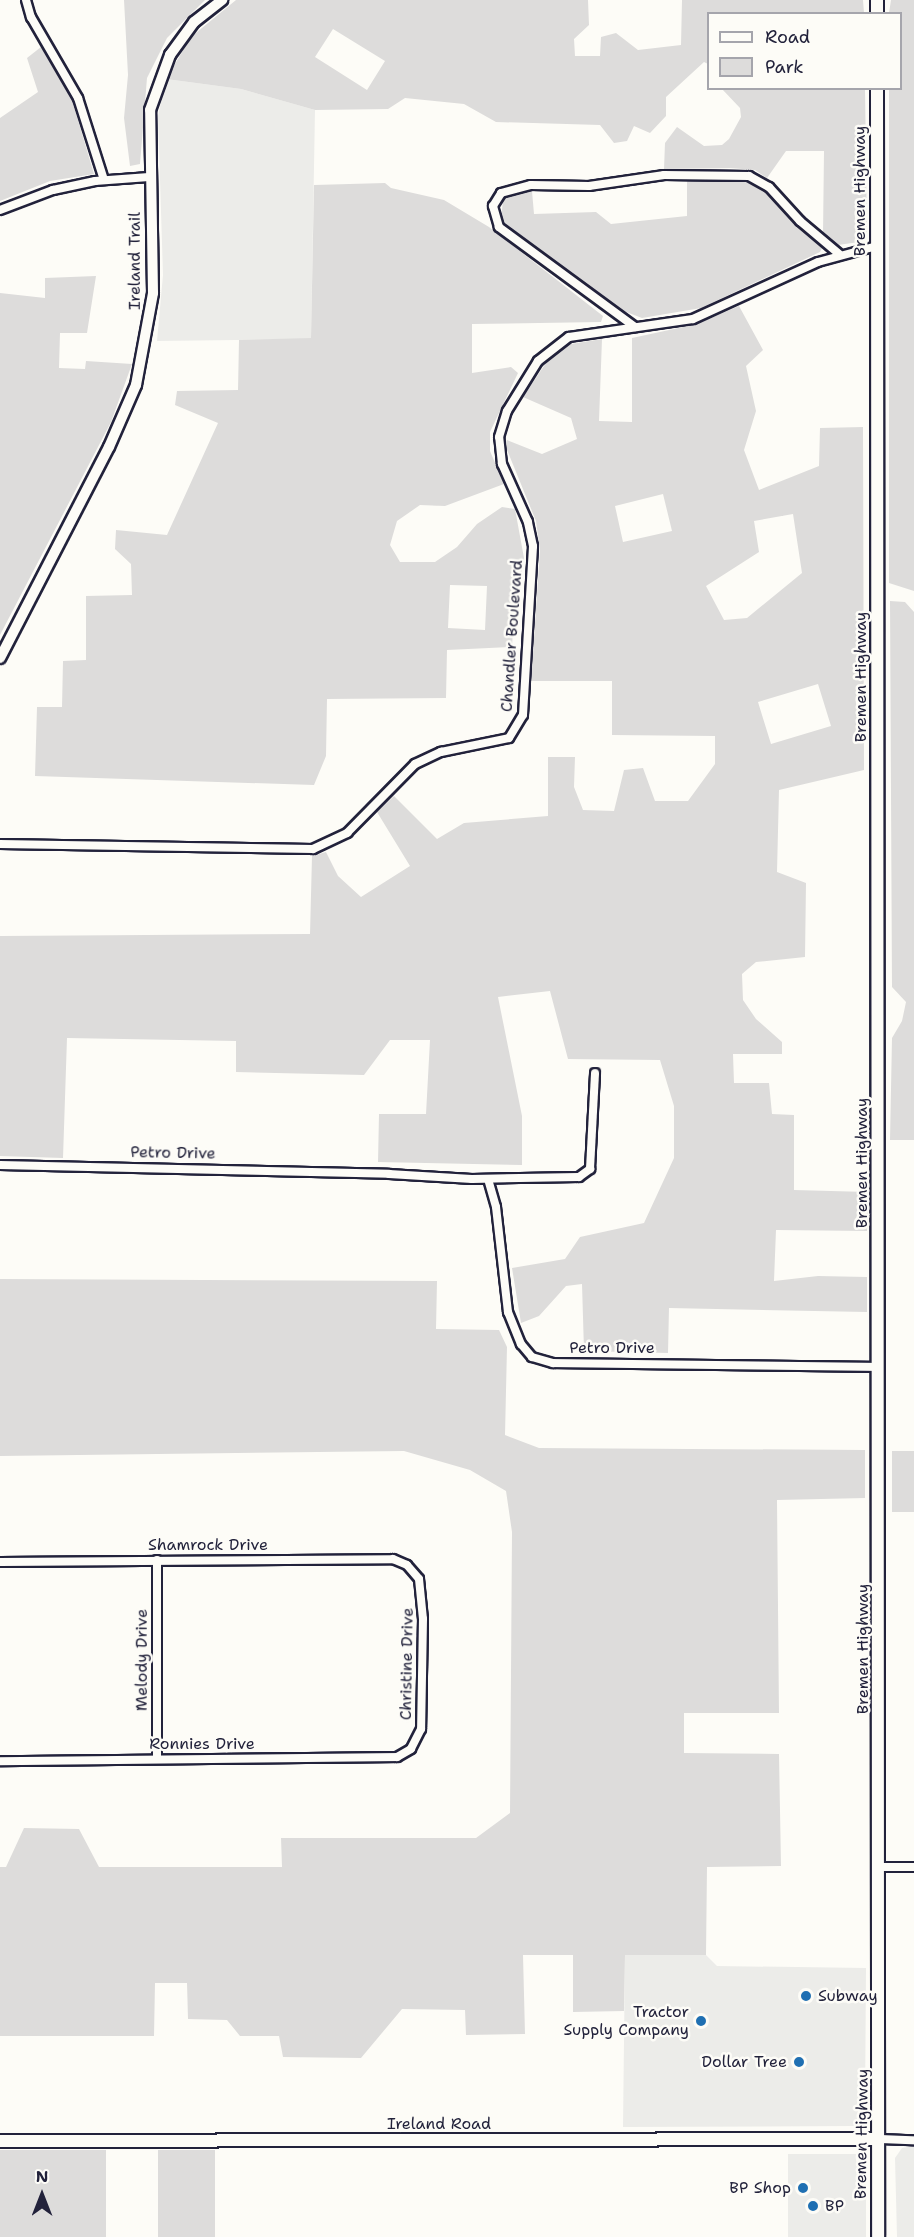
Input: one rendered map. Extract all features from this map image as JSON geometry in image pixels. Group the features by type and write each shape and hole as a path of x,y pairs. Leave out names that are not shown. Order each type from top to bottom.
{"main road":[{"name":"Bremen Highway","path":"877,90 878,2237"},
{"name":"Ireland Road","path":"0,2141 878,2139"}],"street":[{"path":"26,0 32,19 78,98 104,180"},
{"name":"Ireland Trail","path":"0,658 109,447 136,385 153,293 149,177 150,110 160,75 194,22 222,0"},
{"path":"636,328 499,227 493,206 501,194 531,184 589,186 664,175 749,176 769,187 806,228 839,255"},
{"path":"0,210 43,192 104,180 149,177"},
{"name":"Chandler Boulevard","path":"0,843 313,849 347,833 415,764 441,752 509,738 523,715 533,546 528,522 502,464 502,424 538,361 558,342 711,312 839,255 877,246"},
{"name":"Petro Drive","path":"0,1165 488,1179 579,1177 588,1173 595,1073"},
{"name":"Petro Drive","path":"488,1179 496,1207 508,1312 521,1344 532,1357 553,1363 879,1367"},
{"name":"Shamrock Drive","path":"0,1562 382,1558 401,1562 414,1570"},
{"name":"Melody Drive","path":"157,1560 157,1760"},
{"name":"Christine Drive","path":"404,1754 419,1736 423,1711 423,1597 414,1570"},
{"name":"Ronnies Drive","path":"0,1761 391,1758 404,1754"},
{"path":"879,1868 914,1867"},
{"path":"878,2139 914,2140"}],"shaded area":[{"path":"166,79 241,89 315,110 311,339 157,341 163,275 158,116"},
{"path":"625,1955 706,1955 717,1966 866,1968 865,2116 854,2126 623,2127"},
{"path":"914,2146 914,2237 897,2237 895,2158 902,2148"},
{"path":"788,2154 862,2154 866,2158 866,2237 788,2237"}],"green space":[{"path":"124,0 205,0 167,38 147,78 140,164 130,166 124,118 128,75"},
{"path":"236,0 588,0 589,25 574,39 575,56 600,56 601,37 616,33 638,50 681,45 682,0 863,0 864,12 707,12 707,64 704,62 666,97 666,116 650,133 634,126 627,141 614,143 600,125 496,122 464,104 405,98 388,109 315,110 241,89 166,79 191,37","holes":["333,29 385,61 367,90 315,57"]},
{"path":"891,0 914,0 914,591 889,583 889,90 902,90 902,12 889,12"},
{"path":"41,47 72,100 94,174 50,181 0,201 0,118 38,92 27,58"},
{"path":"723,90 865,90 867,232 859,242 838,245 823,234 824,151 786,151 767,178 755,170 664,169 665,143 677,127 704,146 722,145 729,139 741,117 740,108"},
{"path":"687,179 742,179 761,185 823,246 820,252 701,308 642,318 621,310 577,281 501,220 503,200 515,192 532,191 534,214 596,212 611,224 687,216"},
{"path":"385,183 391,188 444,200 489,227 603,316 601,322 472,324 472,373 511,367 518,373 490,432 490,451 504,484 445,506 420,505 397,521 390,545 400,562 435,562 457,547 477,524 502,507 515,509 524,558 514,612 512,647 447,650 446,698 327,699 326,756 314,785 35,776 37,707 62,707 63,661 86,660 86,596 132,595 131,564 115,549 116,530 167,535 218,423 175,405 177,391 238,390 239,340 311,338 314,185","holes":["450,585 487,586 485,630 448,628"]},
{"path":"96,276 87,333 60,333 59,368 85,369 86,361 132,364 111,422 0,635 0,293 45,298 45,278"},
{"path":"739,306 763,350 746,366 756,411 744,450 759,490 819,466 820,428 863,427 864,770 779,790 777,872 806,883 805,957 756,962 742,974 743,1000 756,1019 782,1042 782,1054 733,1054 734,1083 769,1083 772,1114 794,1115 794,1190 868,1192 867,1231 776,1230 774,1281 818,1276 867,1277 867,1312 669,1308 668,1353 584,1351 582,1284 566,1286 539,1316 521,1323 512,1268 565,1259 580,1237 644,1223 674,1158 674,1106 660,1060 568,1059 550,991 498,997 522,1116 522,1165 378,1162 379,1114 426,1114 430,1040 390,1040 364,1075 236,1072 236,1041 67,1038 63,1158 0,1156 0,936 310,934 312,856 326,852 338,876 361,897 410,866 377,812 394,796 437,839 464,823 548,816 548,757 575,757 574,787 583,810 614,811 624,770 643,768 655,801 688,801 715,764 715,736 612,735 612,681 531,681 540,551 536,521 505,445 507,440 542,454 577,439 571,418 523,397 548,360 565,345 602,339 599,421 632,422 632,338 697,324","holes":["663,494 672,531 623,542 615,506","793,514 802,573 747,618 724,620 706,586 759,552 754,521","818,684 831,726 771,744 758,702"]},
{"path":"890,601 905,602 914,612 914,1140 890,1140 892,1038 902,1021 906,1002 892,987"},
{"path":"0,1279 437,1281 436,1329 499,1330 507,1347 505,1435 539,1448 865,1450 865,1498 777,1500 779,1713 684,1713 684,1753 779,1754 781,1866 707,1867 706,1955 625,1955 624,2011 573,2012 573,1955 523,1955 525,2034 466,2035 465,2010 402,2009 361,2058 283,2057 279,2036 240,2036 227,2020 188,2019 187,1983 155,1983 154,2036 0,2036 0,1867 6,1867 24,1828 79,1829 99,1867 282,1867 281,1838 476,1838 510,1813 512,1532 506,1491 470,1470 404,1451 0,1456"},
{"path":"892,1451 914,1451 914,1512 892,1512"},
{"path":"0,2150 106,2150 106,2237 0,2237"},
{"path":"158,2150 215,2150 215,2237 158,2237"}],"place":[{"name":"Subway","path":"806,1996"},
{"name":"Tractor Supply Company","path":"701,2021"},
{"name":"Dollar Tree","path":"799,2062"},
{"name":"BP Shop","path":"803,2188"},
{"name":"BP","path":"813,2206"}]}
